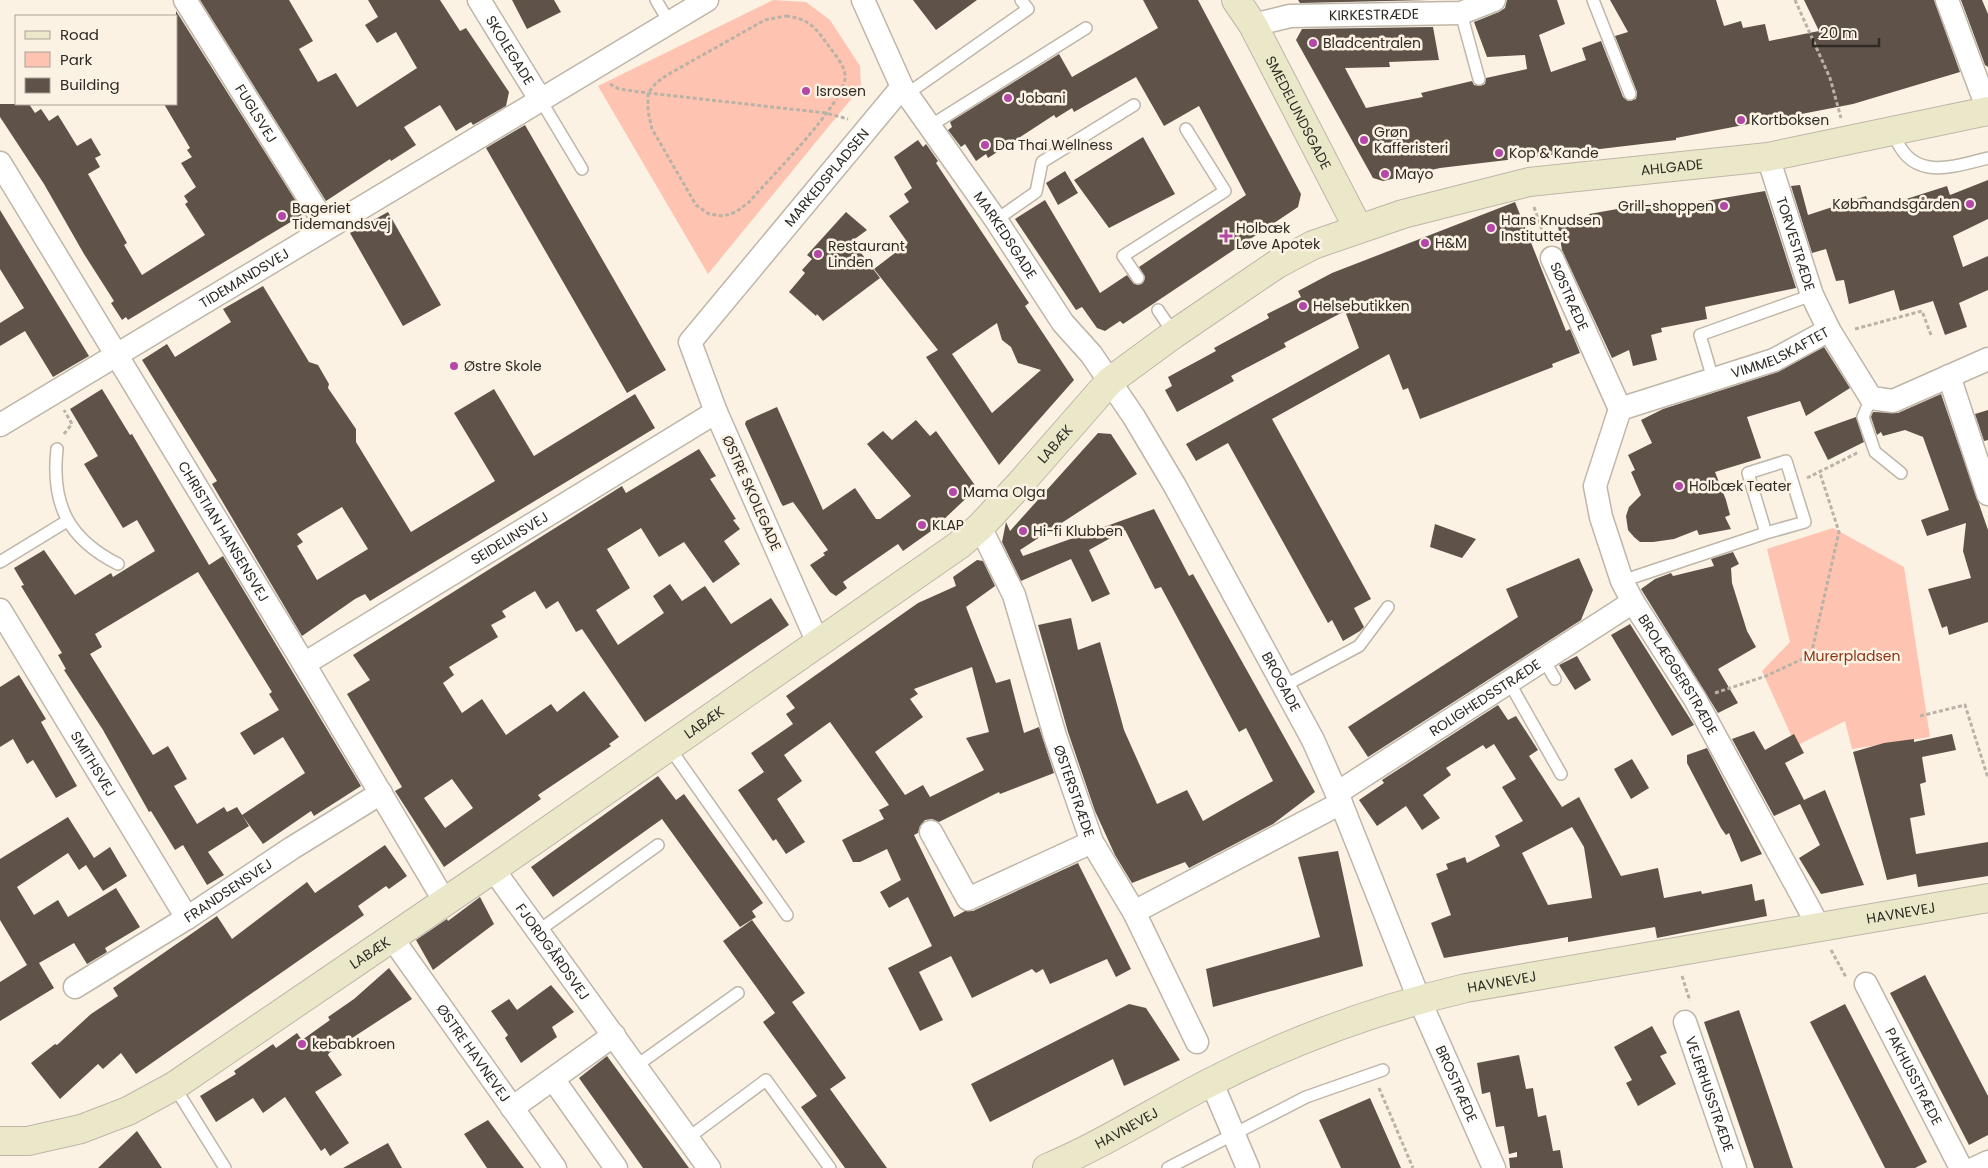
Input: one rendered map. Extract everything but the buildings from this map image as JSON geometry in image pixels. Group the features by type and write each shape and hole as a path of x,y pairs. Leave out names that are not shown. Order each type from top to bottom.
{"street":[{"name":"FUGLSVEJ","path":"185,0 327,227"},
{"name":"SKOLEGADE","path":"479,0 540,99"},
{"path":"540,99 707,0"},
{"path":"863,0 905,91"},
{"name":"SMEDELUNDSGADE","path":"1236,0 1253,25 1358,228"},
{"name":"KIRKESTRÆDE","path":"1253,25 1290,16 1460,13 1494,0"},
{"path":"1947,0 1988,110"},
{"name":"MARKEDSPLADSEN","path":"690,342 871,125 905,91"},
{"name":"MARKEDSGADE","path":"905,91 996,220 1063,323 1091,354 1110,381"},
{"name":"TIDEMANDSVEJ","path":"0,425 540,99"},
{"name":"AHLGADE","path":"1358,228 1528,182 1768,157 1988,110"},
{"name":"TORVESTRÆDE","path":"1768,157 1812,295 1831,333"},
{"name":"CHRISTIAN HANSENSVEJ","path":"0,163 304,664 445,902"},
{"name":"LABÆK","path":"0,1141 28,1141 82,1129 128,1111 174,1086 493,869 937,561 980,527 1110,381 1174,334 1277,264 1313,244 1358,228"},
{"name":"SØSTRÆDE","path":"1552,258 1620,409"},
{"name":"VIMMELSKAFTET","path":"1620,409 1774,360 1831,333 1871,398"},
{"name":"ØSTRE SKOLEGADE","path":"690,342 716,412 818,643"},
{"path":"1871,398 1893,401 1988,359"},
{"path":"1949,376 1988,494"},
{"name":"BROGADE","path":"1110,381 1175,486 1313,740 1339,798 1419,999"},
{"name":"BROLÆGGERSTRÆDE","path":"1620,409 1596,486 1601,517 1622,581 1633,602 1695,699 1819,927"},
{"name":"SEIDELINSVEJ","path":"304,664 716,412"},
{"name":"ØSTERSTRÆDE","path":"980,527 1014,595 1055,736 1092,842 1134,912 1197,1042"},
{"name":"ROLIGHEDSSTRÆDE","path":"1134,912 1339,798 1509,682 1633,602"},
{"name":"SMITHSVEJ","path":"0,610 187,918"},
{"name":"FRANDSENSVEJ","path":"75,987 187,918 292,848 381,793"},
{"path":"931,832 968,899 1092,842"},
{"name":"FJORDGÅRDSVEJ","path":"493,869 709,1168"},
{"name":"HAVNEVEJ","path":"1047,1168 1100,1142 1211,1082 1304,1038 1419,999 1466,988 1988,898"},
{"name":"ØSTRE HAVNEVEJ","path":"392,938 555,1168"},
{"name":"PAKHUSSTRÆDE","path":"1866,984 1961,1168"},
{"name":"BROSTRÆDE","path":"1419,999 1494,1168"},
{"name":"VEJERHUSSTRÆDE","path":"1684,1022 1735,1168"},
{"path":"512,1108 614,1035"},
{"path":"553,1079 616,1168"},
{"path":"1211,1082 1248,1168"},
{"path":"1975,1168 1988,1162"}],"lane":[{"path":"656,0 669,22"},
{"path":"905,91 1028,9 1021,0"},
{"path":"1593,0 1630,94"},
{"path":"1460,13 1479,79"},
{"path":"930,126 1086,28"},
{"path":"540,99 582,169"},
{"path":"996,220 1036,192 1042,162 1134,105"},
{"path":"1138,278 1124,256 1225,191 1186,129"},
{"path":"1893,131 1901,149 1908,156 1930,168 1949,168 1988,158"},
{"path":"1713,379 1700,335 1812,295"},
{"path":"1158,310 1174,334"},
{"path":"1871,398 1863,417 1873,445 1876,452 1901,473"},
{"path":"57,449 54,474 58,498 67,521 81,540 98,554 118,564"},
{"path":"1622,581 1805,522 1786,461 1748,473 1766,534"},
{"path":"0,562 67,521"},
{"path":"1284,686 1360,646 1388,607"},
{"path":"1544,660 1555,679"},
{"path":"1509,682 1561,774"},
{"path":"669,747 787,915"},
{"path":"538,930 658,844"},
{"path":"636,1066 738,993"},
{"path":"1168,1168 1306,1097 1378,1071"},
{"path":"688,1138 766,1080 830,1168"},
{"path":"174,1086 225,1168"}],"path":[{"path":"1795,0 1830,78 1846,140"},
{"path":"786,16 801,18 815,27 841,63 845,78 840,92 826,113 749,202 736,212 723,216 710,214 696,205 652,129 648,111 648,93 666,75 765,20 786,16"},
{"path":"585,72 619,89 826,113 871,125"},
{"name":"SØSTRÆDE","path":"1528,182 1552,258"},
{"path":"1831,333 1922,311 1931,335"},
{"path":"54,393 72,424 61,437 57,449"},
{"path":"1793,484 1873,445"},
{"path":"1695,699 1766,676 1811,655 1839,532 1820,472"},
{"path":"1920,716 1965,705 1988,778"},
{"path":"1819,927 1851,987 1866,984"},
{"path":"1674,952 1694,1014 1684,1022"},
{"path":"1378,1071 1413,1168"}],"green space":[{"path":"773,0 806,2 830,20 860,66 861,87 708,274 598,86"},
{"name":"Murerpladsen","path":"1833,528 1904,567 1930,737 1852,749 1845,721 1796,746 1762,671 1790,642 1767,549"}],"place":[{"name":"Bladcentralen","path":"1313,43"},
{"name":"Isrosen","path":"806,91"},
{"name":"Jobani","path":"1008,98"},
{"name":"Kortboksen","path":"1741,120"},
{"name":"Grøn Kafferisteri","path":"1364,140"},
{"name":"Da Thai Wellness","path":"985,145"},
{"name":"Kop & Kande","path":"1499,153"},
{"name":"Mayo","path":"1385,174"},
{"name":"Købmandsgården","path":"1970,204"},
{"name":"Grill-shoppen","path":"1724,206"},
{"name":"Bageriet Tidemandsvej","path":"282,216"},
{"name":"Hans Knudsen Instituttet","path":"1491,228"},
{"name":"Holbæk Løve Apotek","path":"1226,236"},
{"name":"H&M","path":"1425,243"},
{"name":"Restaurant Linden","path":"818,254"},
{"name":"Helsebutikken","path":"1303,306"},
{"name":"Østre Skole","path":"454,366"},
{"name":"Holbæk Teater","path":"1679,486"},
{"name":"Mama Olga","path":"953,492"},
{"name":"KLAP","path":"922,525"},
{"name":"Hi-fi Klubben","path":"1023,531"},
{"name":"kebabkroen","path":"302,1044"}]}
